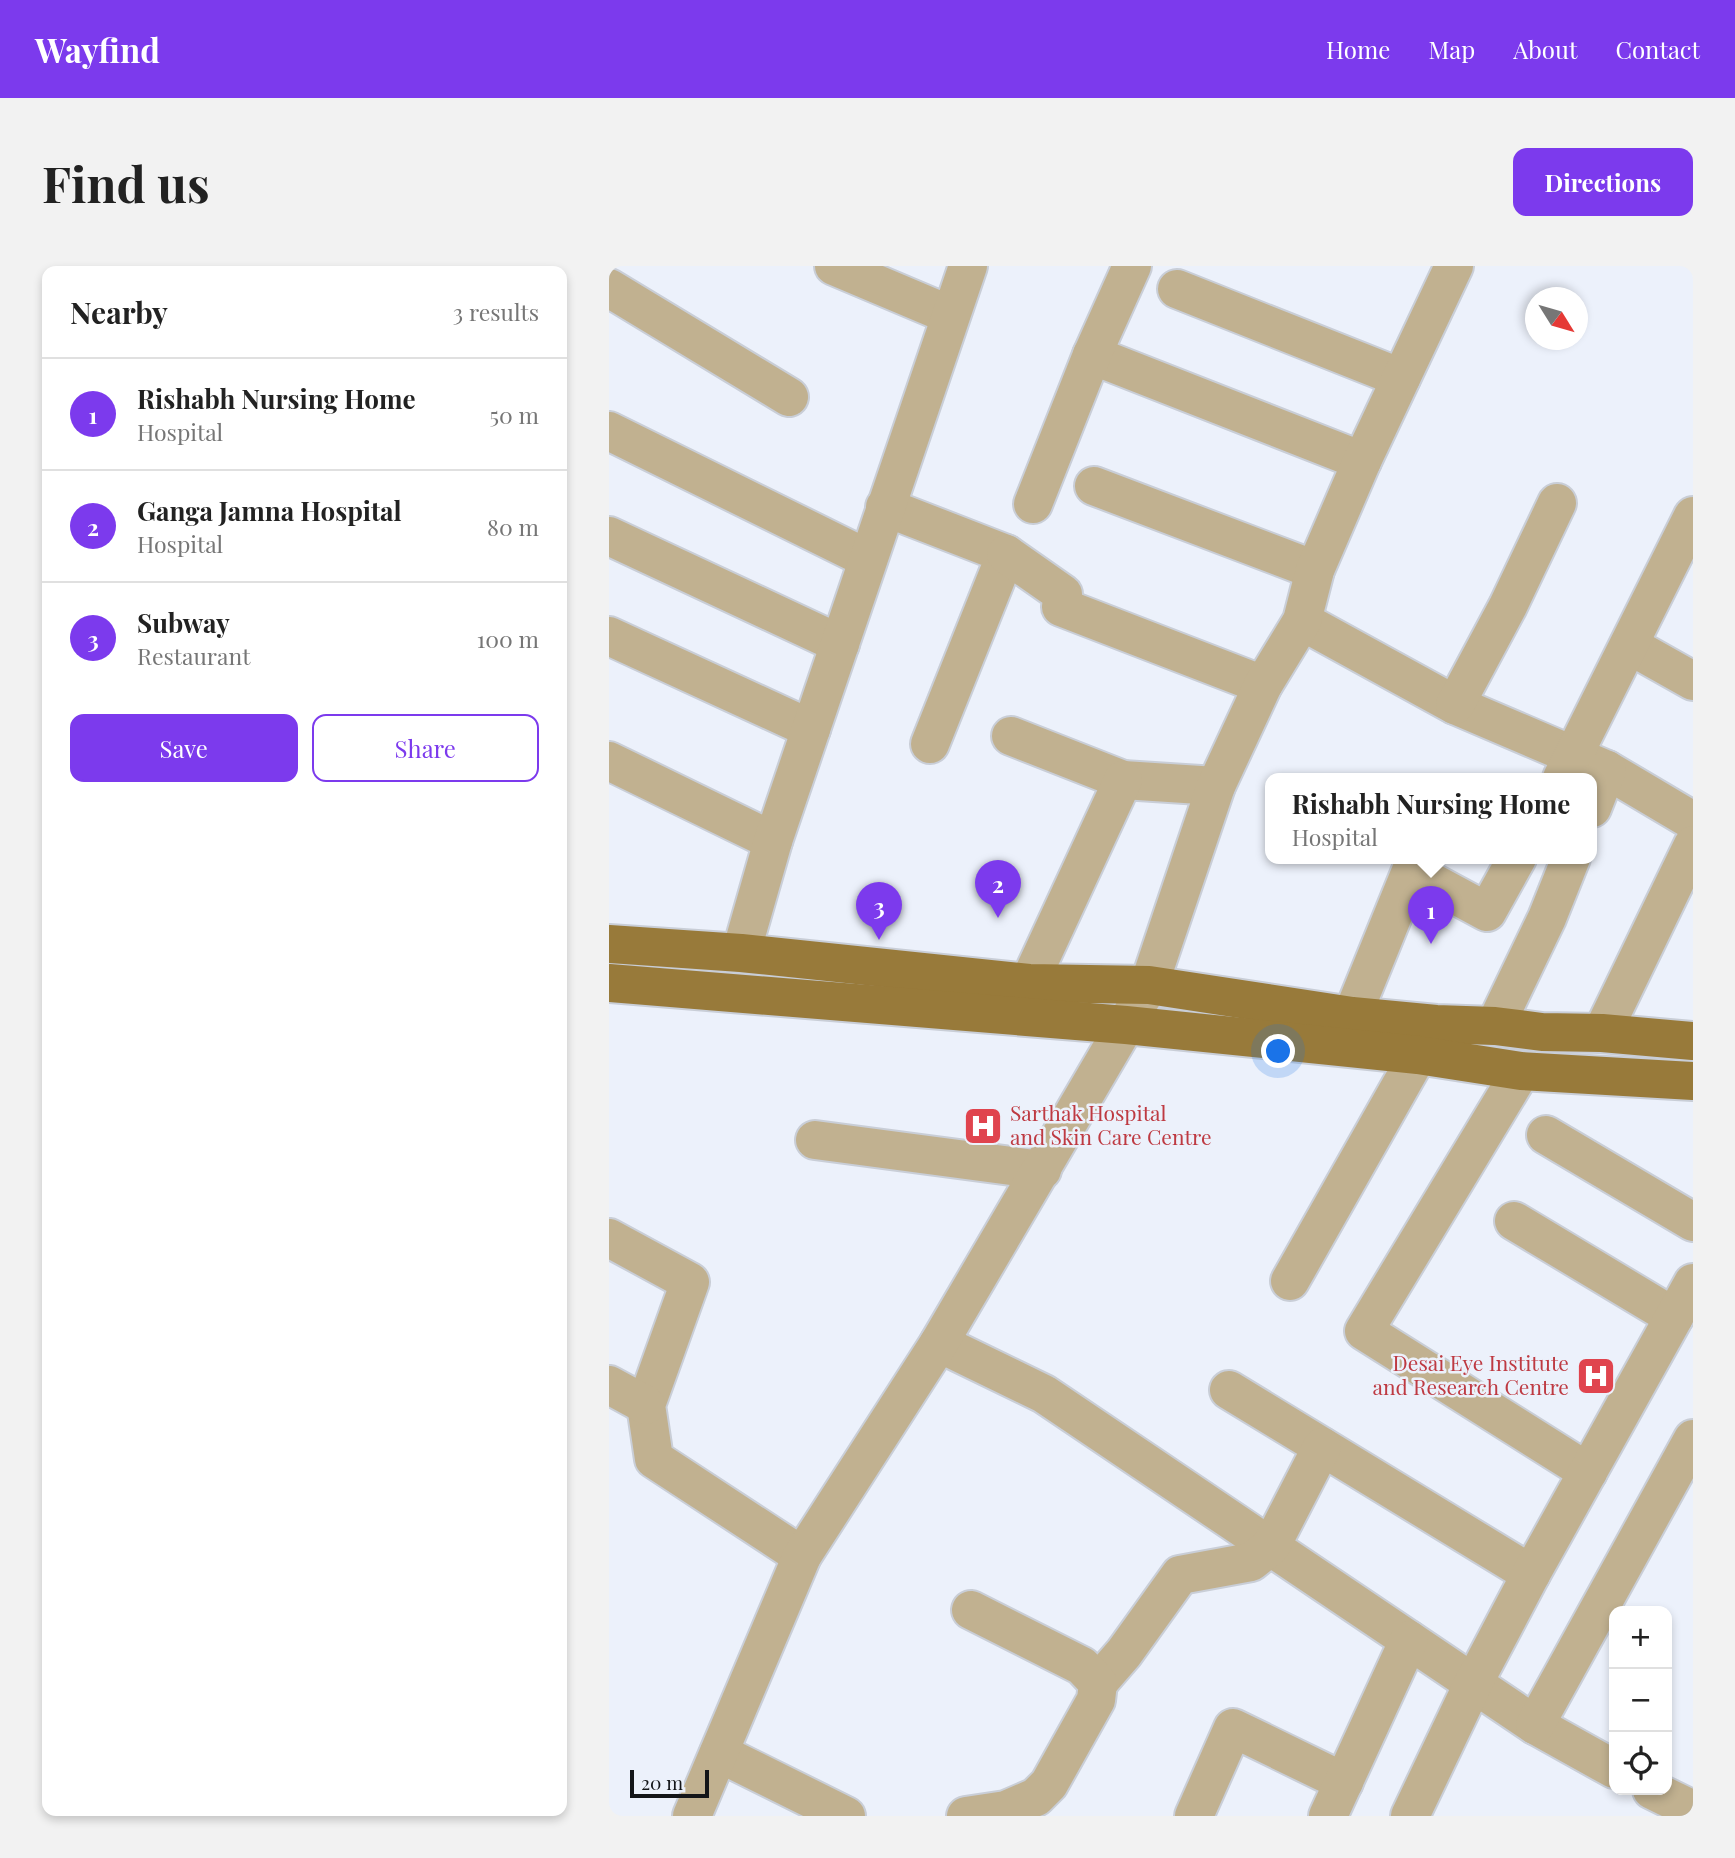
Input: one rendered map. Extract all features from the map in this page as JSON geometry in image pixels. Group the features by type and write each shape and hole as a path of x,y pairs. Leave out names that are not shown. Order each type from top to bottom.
{"main road":[{"path":"609,944 741,953 1029,984 1149,985 1352,1016 1693,1041"},
{"path":"609,983 1126,1025 1418,1055 1521,1071 1693,1081"}],"street":[{"path":"834,266 950,315"},
{"path":"741,953 773,841 968,266"},
{"path":"1033,504 1092,355 1132,266"},
{"path":"692,1816 802,1556 939,1343 1149,985 1216,786 1263,685 1302,621 1315,570 1401,378 1445,268"},
{"path":"609,288 789,397"},
{"path":"1177,289 1401,378"},
{"path":"1092,355 1362,461"},
{"path":"609,431 868,559"},
{"path":"1094,486 1315,570"},
{"path":"1455,705 1508,606 1556,503"},
{"path":"885,507 1006,554 1063,594 1061,607 1263,685"},
{"path":"1302,621 1455,705 1581,768 1629,645 1693,516"},
{"path":"609,536 840,644"},
{"path":"930,744 1006,554"},
{"path":"609,636 811,729"},
{"path":"1629,645 1693,681"},
{"path":"1011,736 1123,780 1216,786"},
{"path":"609,761 773,841"},
{"path":"1597,776 1693,821"},
{"path":"1029,984 1123,780"},
{"path":"1602,1033 1693,845"},
{"path":"1352,1016 1412,871 1487,912 1514,864"},
{"path":"1495,1026 1547,918 1569,864"},
{"path":"1290,1281 1418,1055"},
{"path":"1521,1071 1364,1331 1588,1472"},
{"path":"1546,1135 1693,1222"},
{"path":"815,1140 1042,1170"},
{"path":"1514,1221 1674,1317"},
{"path":"609,1238 690,1282 646,1405 654,1459 802,1556"},
{"path":"1413,1815 1474,1682 1693,1283"},
{"path":"939,1343 1044,1394 1535,1725 1609,1766"},
{"path":"609,1385 646,1405"},
{"path":"1229,1390 1531,1574"},
{"path":"1535,1725 1693,1439"},
{"path":"966,1816 1006,1810 1036,1797 1049,1784 1096,1700 1098,1683 1124,1653 1180,1576 1251,1562 1271,1546 1322,1447"},
{"path":"971,1611 1082,1666 1098,1683"},
{"path":"1194,1816 1233,1728 1336,1799 1409,1640"},
{"path":"719,1753 829,1812"},
{"path":"1651,1799 1693,1810"}],"place":[{"name":"Ganga Jamna Hospital","path":"998,918"},
{"name":"Subway","path":"879,940"},
{"name":"Rishabh Nursing Home","path":"1431,944"},
{"name":"Sarthak Hospital and Skin Care Centre","path":"983,1126"},
{"name":"Desai Eye Institute and Research Centre","path":"1596,1376"}]}
